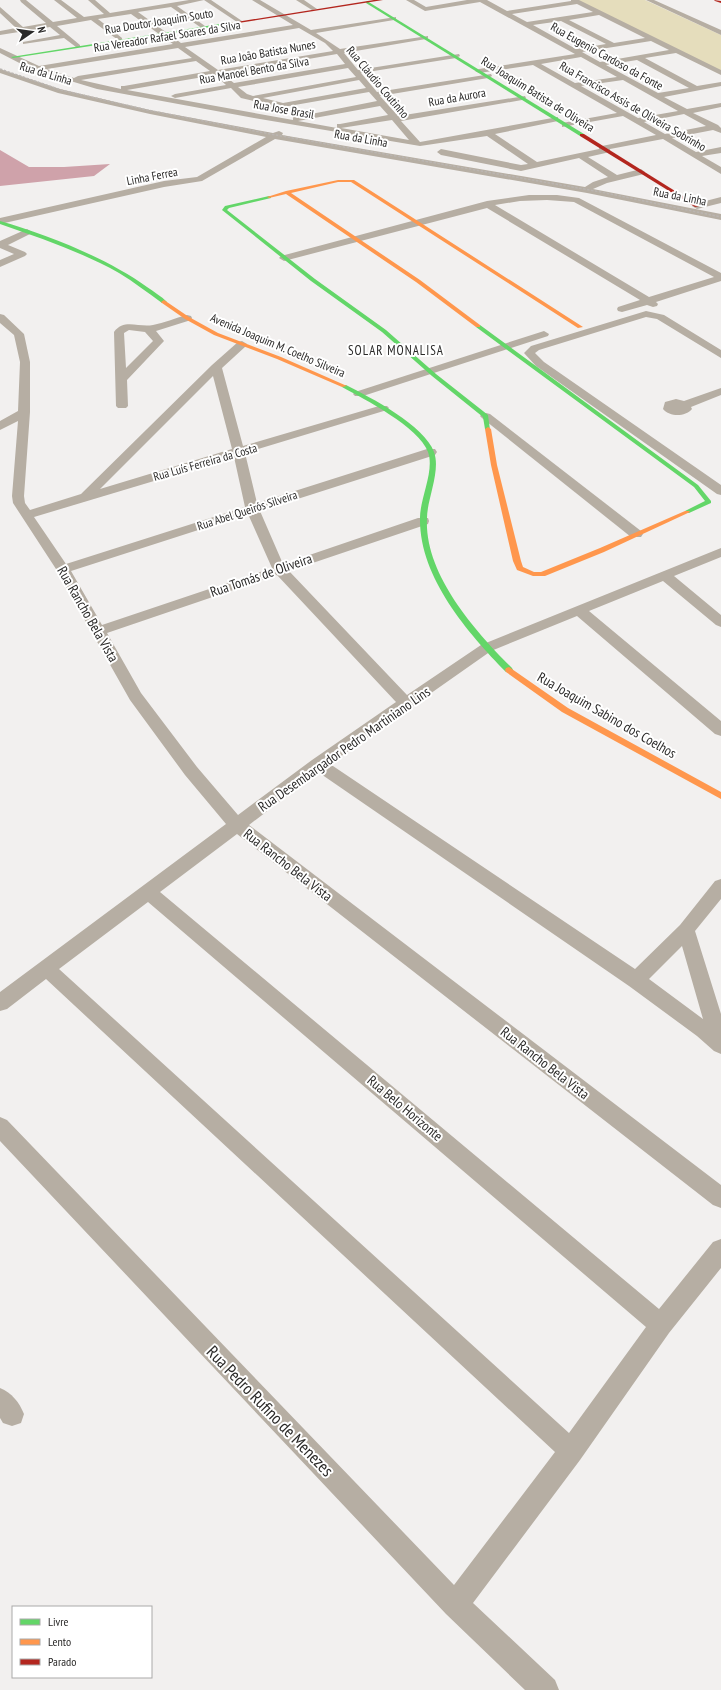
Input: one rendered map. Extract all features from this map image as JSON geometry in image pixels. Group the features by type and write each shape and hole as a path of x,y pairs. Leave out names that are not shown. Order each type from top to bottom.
{"street":[{"path":"15,2 24,0 78,46"},
{"path":"57,0 83,20"},
{"path":"91,0 109,15"},
{"path":"5,31 83,20 196,0"},
{"path":"207,0 239,21"},
{"name":"Rua Cláudio Coutinho","path":"255,0 309,32 331,41 372,93 416,143"},
{"path":"299,0 314,9"},
{"name":"Rua Doutor Joaquim Souto","path":"13,57 279,15 350,2 381,0"},
{"path":"409,0 424,9 480,0"},
{"name":"Rua Eugenio Cardoso da Fonte","path":"480,0 718,129"},
{"path":"528,0 542,7"},
{"path":"649,0 721,33"},
{"path":"716,0 721,2"},
{"path":"149,1 170,5 203,27"},
{"path":"505,13 576,1 721,73"},
{"name":"Rua Joaquim Batista de Oliveira","path":"367,2 412,28 555,119 697,206"},
{"path":"8,4 0,7 21,29"},
{"path":"129,5 178,46 216,72 244,96 282,105"},
{"path":"526,24 599,13"},
{"path":"92,18 120,39"},
{"path":"309,32 394,18"},
{"path":"563,19 613,45"},
{"name":"Rua Vereador Rafael Soares da Silva","path":"38,68 300,26"},
{"path":"396,31 412,28"},
{"path":"5,31 25,43 36,53"},
{"path":"25,43 66,36"},
{"name":"Rua João Batista Nunes","path":"114,89 426,37"},
{"path":"479,71 652,39"},
{"name":"Rua Jose Brasil","path":"0,50 38,68 70,79 114,89 244,114 423,144 488,133 555,119"},
{"path":"600,64 677,52"},
{"path":"237,100 255,98 358,75 456,56"},
{"path":"639,58 697,89"},
{"path":"70,79 197,59"},
{"name":"Rua Francisco Assis de Oliveira Sobrinho","path":"533,62 665,137 721,171"},
{"path":"256,65 269,75"},
{"name":"Rua Manoel Bento da Silva","path":"161,98 350,66"},
{"name":"Rua da Linha","path":"0,71 66,92 150,112 275,136 588,189 721,217"},
{"path":"244,114 282,105 488,76"},
{"path":"574,85 624,78"},
{"path":"656,96 721,84"},
{"name":"Rua da Aurora","path":"328,128 522,98"},
{"path":"202,105 223,102"},
{"path":"284,121 381,103"},
{"path":"635,121 721,105"},
{"path":"455,109 465,116"},
{"path":"565,124 623,114"},
{"name":"Linha Ferrea","path":"0,221 164,184 199,179 297,123"},
{"path":"441,152 517,168 581,156 604,149 665,137 718,129"},
{"path":"488,133 535,165"},
{"path":"695,155 721,150"},
{"path":"581,156 616,178"},
{"path":"549,180 588,189 616,178 641,172"},
{"path":"579,324 352,182 338,181 286,192 227,207 224,210 284,258 384,331 432,373 636,534"},
{"path":"286,192 358,239 418,281 508,349 696,486 710,502 542,574 525,572 520,568 494,465 486,416"},
{"path":"284,258 487,204 533,197 558,198 576,200 721,277"},
{"path":"697,206 721,200"},
{"path":"487,204 721,346"},
{"name":"Avenida Joaquim M. Coelho Silveira","path":"0,221 78,251 122,273 187,318 216,334 311,370 362,396 383,408 420,436 431,452"},
{"path":"0,245 27,232"},
{"path":"0,245 22,254 0,264"},
{"path":"508,349 554,331 650,302 721,277"},
{"path":"611,312 721,282"},
{"path":"721,355 660,317 646,314 535,348 529,353 536,361 552,373 721,491"},
{"name":"Rua Rancho Bela Vista","path":"0,317 16,330 20,337 25,362 24,412 18,496 19,503 63,569 134,696 191,771 237,825 721,1198"},
{"path":"122,406 119,332 133,326 148,329 187,318"},
{"path":"362,396 508,349 579,324"},
{"path":"122,378 159,341 148,329"},
{"path":"85,497 216,367 242,344"},
{"path":"216,367 239,452 252,508 279,569 407,704"},
{"path":"684,405 721,391"},
{"name":"Rua Luís Ferreira da Costa","path":"26,515 383,408"},
{"path":"0,426 24,412"},
{"path":"431,452 432,462 423,521 428,553 442,586 460,615 486,648"},
{"name":"Rua Abel Queirós Silveira","path":"63,569 431,452"},
{"name":"Rua Tomás de Oliveira","path":"99,631 423,521"},
{"name":"Rua Desembargador Pedro Martiniano Lins","path":"0,1003 318,764 486,648 721,552"},
{"path":"664,575 721,622"},
{"path":"579,610 721,730"},
{"name":"Rua Joaquim Sabino dos Coelhos","path":"486,648 512,673 565,710 721,796"},
{"path":"318,764 636,980 704,1030 721,1045 686,930"},
{"path":"636,980 686,930 721,886"},
{"name":"Rua Belo Horizonte","path":"148,892 661,1324"},
{"path":"46,968 571,1451"},
{"name":"Rua Pedro Rufino de Menezes","path":"0,1127 455,1605 544,1690"},
{"path":"455,1605 571,1451 661,1324 721,1250"}],"shaded area":[{"path":"577,0 645,0 721,35 721,72"},
{"path":"0,150 29,167 64,167 110,164 94,176 0,186"}],"railway":[{"path":"0,69 61,90 147,110 276,135 601,192 721,217"}],"traffic: fast":[{"path":"367,2 582,135"},
{"path":"13,57 232,23"},
{"path":"269,197 227,207 224,210 313,280 384,331 434,375 486,416 488,429"},
{"path":"0,222 62,245 107,264 127,275 164,302"},
{"path":"478,326 696,486 709,502 687,512"},
{"path":"344,386 405,423 416,432 431,451 431,475 423,520 425,540 431,561 452,602 480,640 509,670"}],"traffic: slow":[{"path":"269,197 338,181 352,181 580,327"},
{"path":"286,192 418,281 478,326"},
{"path":"164,302 187,318 216,334 279,358 344,386"},
{"path":"488,429 494,465 517,561 520,568 533,574 542,574 602,550 687,512"},
{"path":"509,670 565,710 721,796"}],"traffic: jam":[{"path":"232,23 381,0"},
{"path":"716,0 721,2"},
{"path":"582,135 697,206"}],"district":[{"name":"SOLAR MONALISA","path":"396,350"}]}
